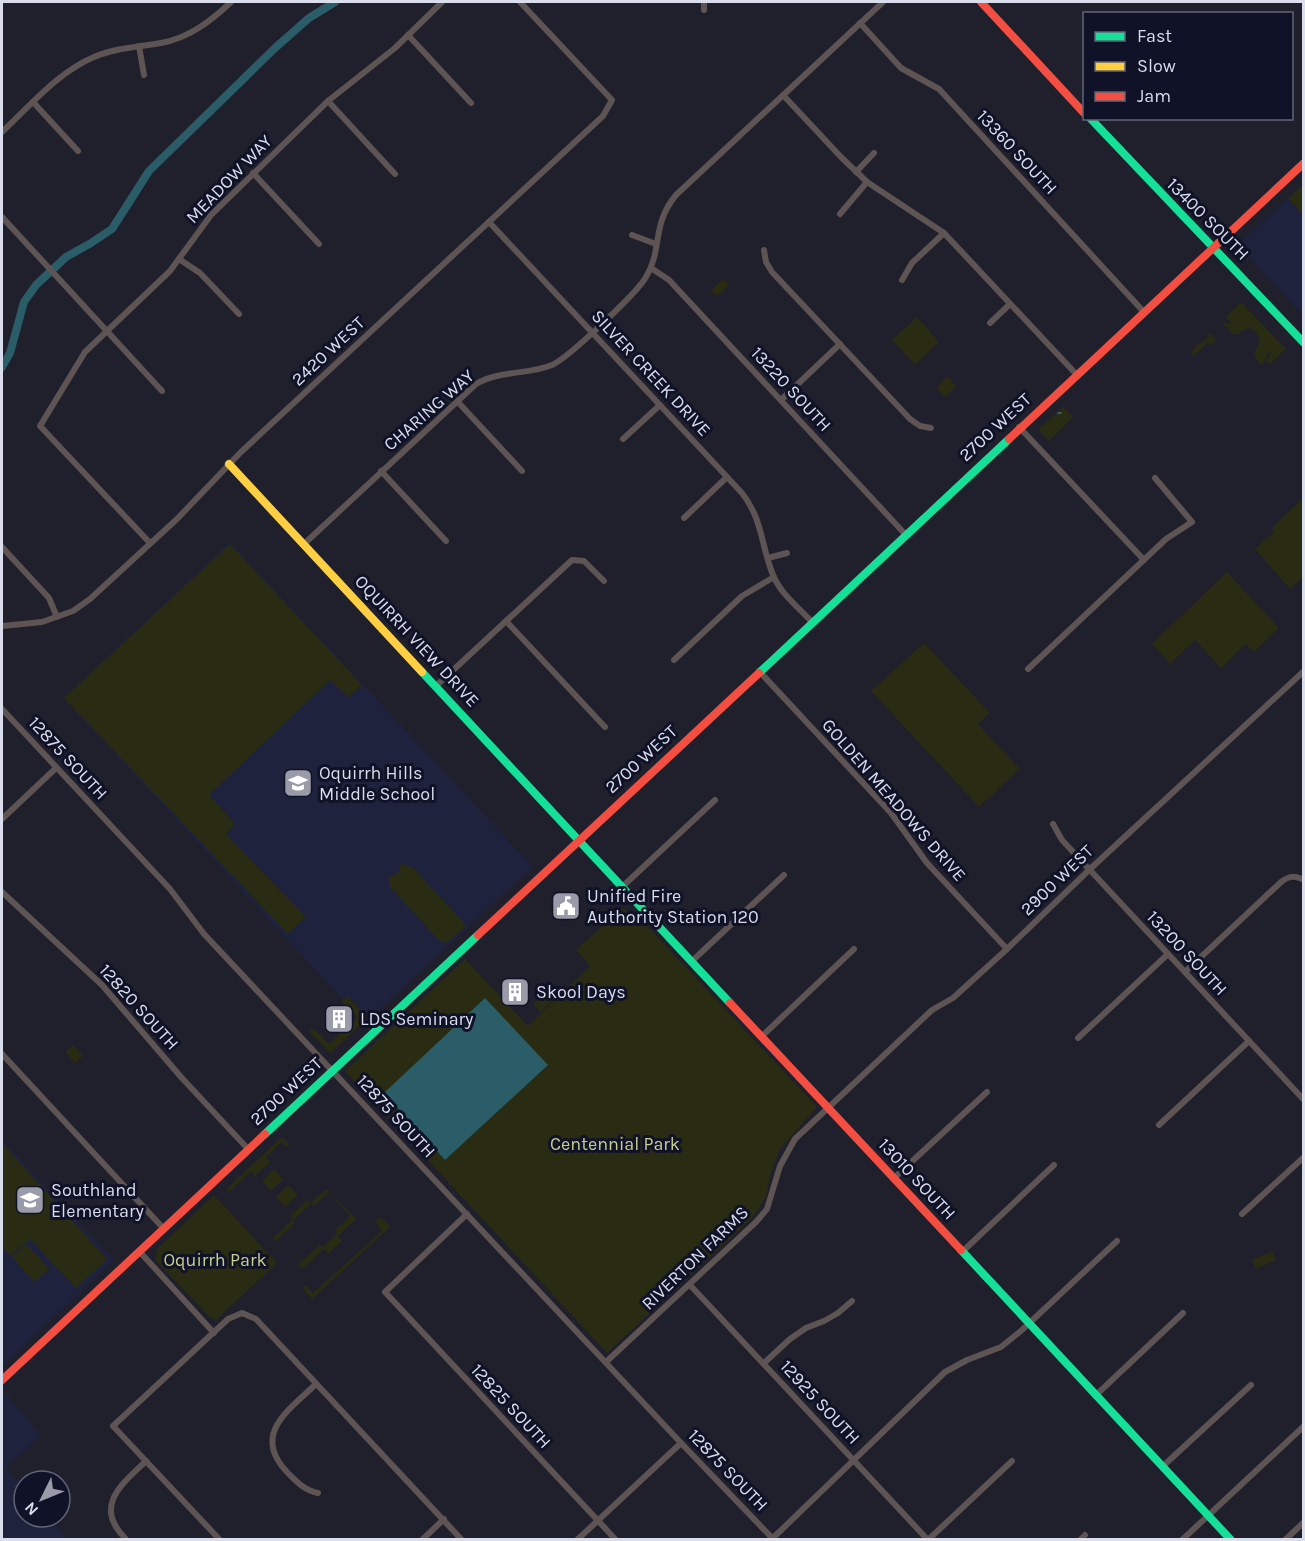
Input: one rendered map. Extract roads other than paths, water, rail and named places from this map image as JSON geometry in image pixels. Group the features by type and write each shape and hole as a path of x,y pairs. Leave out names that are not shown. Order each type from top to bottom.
{"main road":[{"path":"981,2 1083,112"},
{"name":"13400 SOUTH","path":"1092,120 1304,343"},
{"name":"2700 WEST","path":"2,1380 1143,311 1304,163"},
{"name":"OQUIRRH VIEW DRIVE","path":"229,464 580,840"},
{"name":"13010 SOUTH","path":"580,840 1095,1396 1232,1539"}],"street":[{"path":"2,132 67,72 84,61 113,50 173,40 192,32 231,2"},
{"name":"MEADOW WAY","path":"150,543 40,426 82,357 160,281 179,260 202,225 328,101 379,61 442,2"},
{"name":"2420 WEST","path":"2,626 42,622 73,611 90,599 229,464 603,116 612,100 520,2"},
{"path":"704,2 704,10"},
{"path":"651,268 662,218 672,201 883,2"},
{"name":"13360 SOUTH","path":"860,23 901,68 939,89 1143,311"},
{"path":"408,35 471,103"},
{"path":"139,46 144,75"},
{"path":"783,95 867,182 944,233 1076,375"},
{"path":"328,101 395,174"},
{"path":"33,102 78,151"},
{"path":"856,172 874,153"},
{"path":"253,173 320,244"},
{"path":"840,214 867,182"},
{"path":"2,217 162,391"},
{"name":"SILVER CREEK DRIVE","path":"489,222 747,500 755,514 774,577 782,590 812,622"},
{"path":"902,280 912,264 944,233"},
{"path":"632,235 656,244"},
{"path":"764,250 766,262 772,272 910,419 920,426 931,428"},
{"path":"179,260 211,284 239,314"},
{"name":"CHARING WAY","path":"304,544 476,384 489,377 546,367 557,362 638,288 651,268"},
{"name":"13220 SOUTH","path":"651,268 669,280 905,534"},
{"path":"990,323 1010,304"},
{"path":"781,400 840,344"},
{"path":"458,400 522,471"},
{"path":"623,438 660,405"},
{"path":"1019,427 1144,560"},
{"path":"381,471 447,542"},
{"path":"684,518 727,477"},
{"path":"1028,669 1166,539 1192,522 1155,478"},
{"path":"2,548 49,598 57,617"},
{"path":"768,558 787,553"},
{"path":"436,686 567,563 578,559 584,561 604,581"},
{"path":"674,660 742,596 774,577"},
{"path":"506,621 605,727"},
{"name":"2900 WEST","path":"829,1107 932,1010 953,998 1304,671"},
{"name":"GOLDEN MEADOWS DRIVE","path":"759,672 891,813 927,863 1007,948"},
{"name":"12875 SOUTH","path":"2,709 177,896 204,934 773,1539"},
{"path":"2,819 56,768"},
{"path":"622,887 715,800"},
{"name":"13200 SOUTH","path":"1053,824 1062,840 1089,870 1304,1100"},
{"path":"691,962 784,875"},
{"path":"1185,972 1287,877 1295,876 1304,880"},
{"name":"12820 SOUTH","path":"2,892 102,985 181,1077 248,1149"},
{"path":"761,1037 854,949"},
{"path":"1078,1038 1168,954"},
{"path":"1159,1125 1249,1041"},
{"path":"2,1054 164,1229"},
{"path":"894,1179 987,1092"},
{"name":"RIVERTON FARMS","path":"606,1362 756,1222 767,1209 780,1166 795,1139 829,1107"},
{"path":"1242,1214 1304,1157"},
{"path":"962,1252 1054,1165"},
{"name":"12825 SOUTH","path":"467,1214 385,1292 616,1539"},
{"path":"773,1539 945,1372 967,1360 1001,1347 1116,1241"},
{"path":"140,1251 214,1333"},
{"name":"12925 SOUTH","path":"690,1285 928,1539"},
{"path":"764,1363 790,1339 806,1328 824,1321 852,1300"},
{"path":"220,1539 113,1426 231,1317 242,1313 256,1319 462,1539"},
{"path":"1095,1396 1183,1313"},
{"path":"316,1383 279,1421 272,1439 273,1448 282,1466 300,1485 308,1491 318,1493"},
{"path":"1162,1467 1251,1385"},
{"path":"1182,1539 1304,1426"},
{"path":"577,1539 681,1443"},
{"path":"125,1538 113,1523 111,1503 121,1486 146,1461"},
{"path":"928,1539 1012,1461"},
{"path":"422,1539 444,1520"},
{"path":"1285,1539 1304,1522"}],"waterway":[{"path":"2,367 10,353 24,302 36,285 66,257 112,229 149,171 275,48 309,18 335,2"}],"place":[{"name":"Oquirrh Hills Middle School","path":"298,783"},
{"name":"Unified Fire Authority Station 120","path":"566,906"},
{"name":"Skool Days","path":"515,992"},
{"name":"LDS Seminary","path":"339,1019"},
{"name":"Southland Elementary","path":"30,1200"}],"park label":[{"name":"Centennial Park","path":"615,1144"},
{"name":"Oquirrh Park","path":"215,1260"}]}
